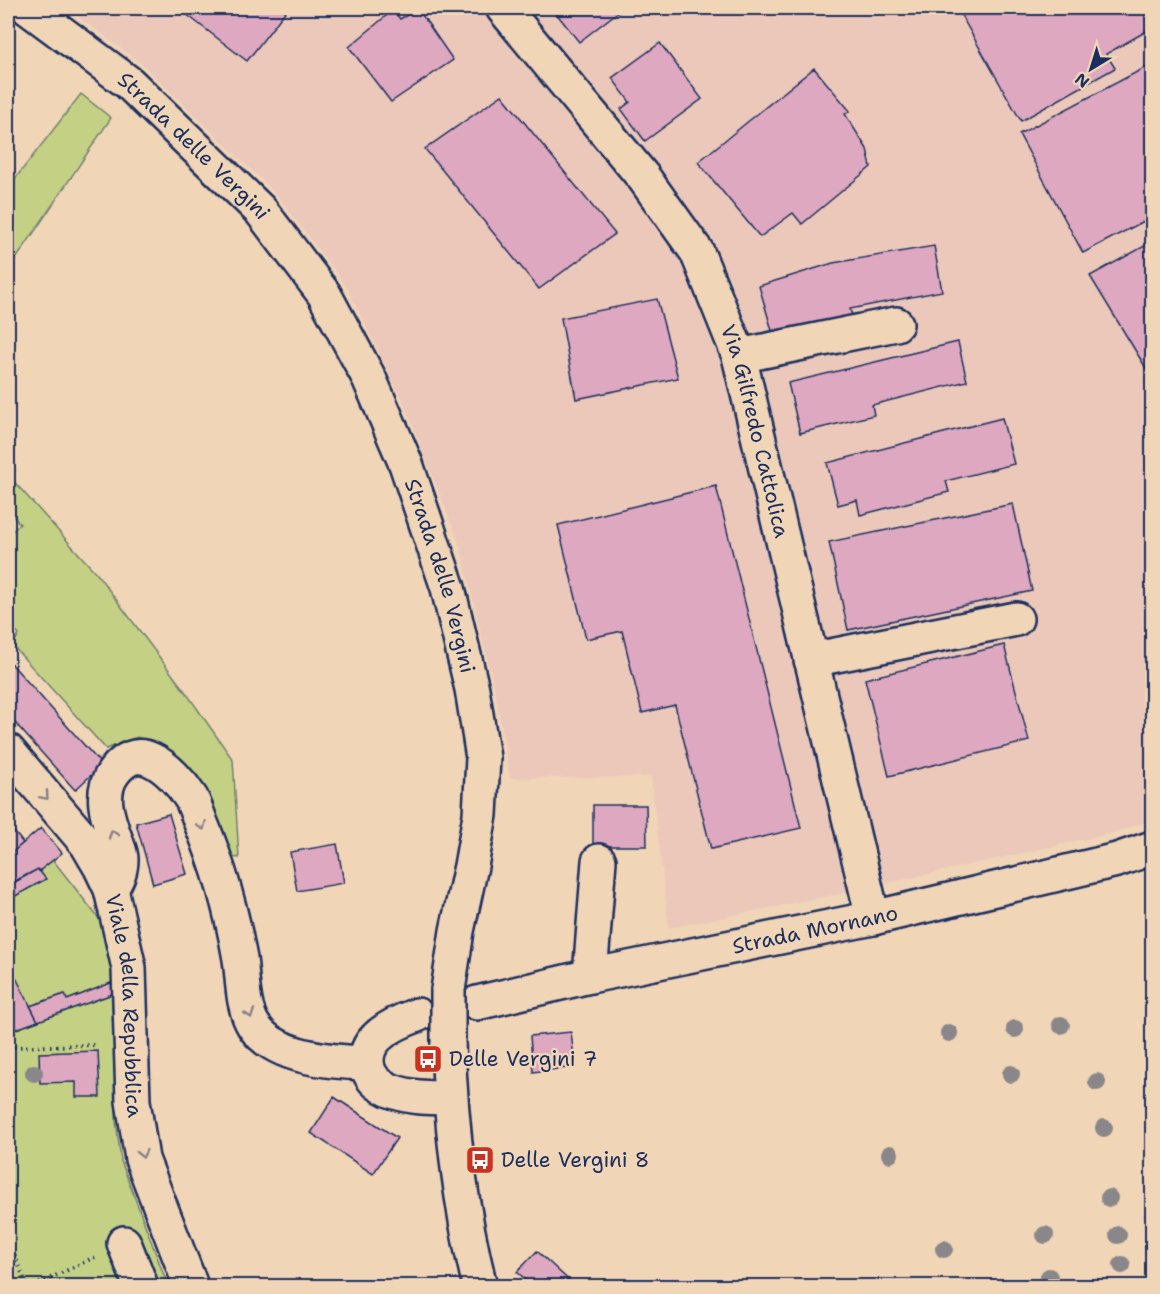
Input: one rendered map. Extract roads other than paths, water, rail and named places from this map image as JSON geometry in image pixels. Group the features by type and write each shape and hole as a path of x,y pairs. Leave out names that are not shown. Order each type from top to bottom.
{"street":[{"name":"Strada delle Vergini","path":"28,8 129,83 261,211 324,294 369,378 406,464 448,588 472,689 483,758 480,815 457,931 463,996 448,1043 450,1098 467,1237 480,1287"},
{"name":"Via Gilfredo Cattolica","path":"503,8 644,178 697,252 739,356 873,918"},
{"path":"739,356 896,324"},
{"path":"811,660 1016,619"},
{"name":"Viale della Repubblica","path":"8,751 87,844 111,889 129,968 133,1101 142,1159 191,1287"},
{"path":"111,889 119,875 121,857 108,818 104,793 112,774 128,758 144,756 163,765 190,798 213,852 230,912 247,1007 254,1026 266,1038 297,1055 367,1063"},
{"name":"Strada Mornano","path":"463,996 590,976 873,918 1117,860 1152,848"},
{"path":"590,976 598,861"},
{"path":"417,1015 387,1030 375,1039 368,1051 367,1063 373,1080 385,1088 417,1096 450,1098"},
{"path":"124,1243 141,1287"}],"place":[{"name":"Delle Vergini 7","path":"428,1059"},
{"name":"Delle Vergini 8","path":"480,1160"}]}
